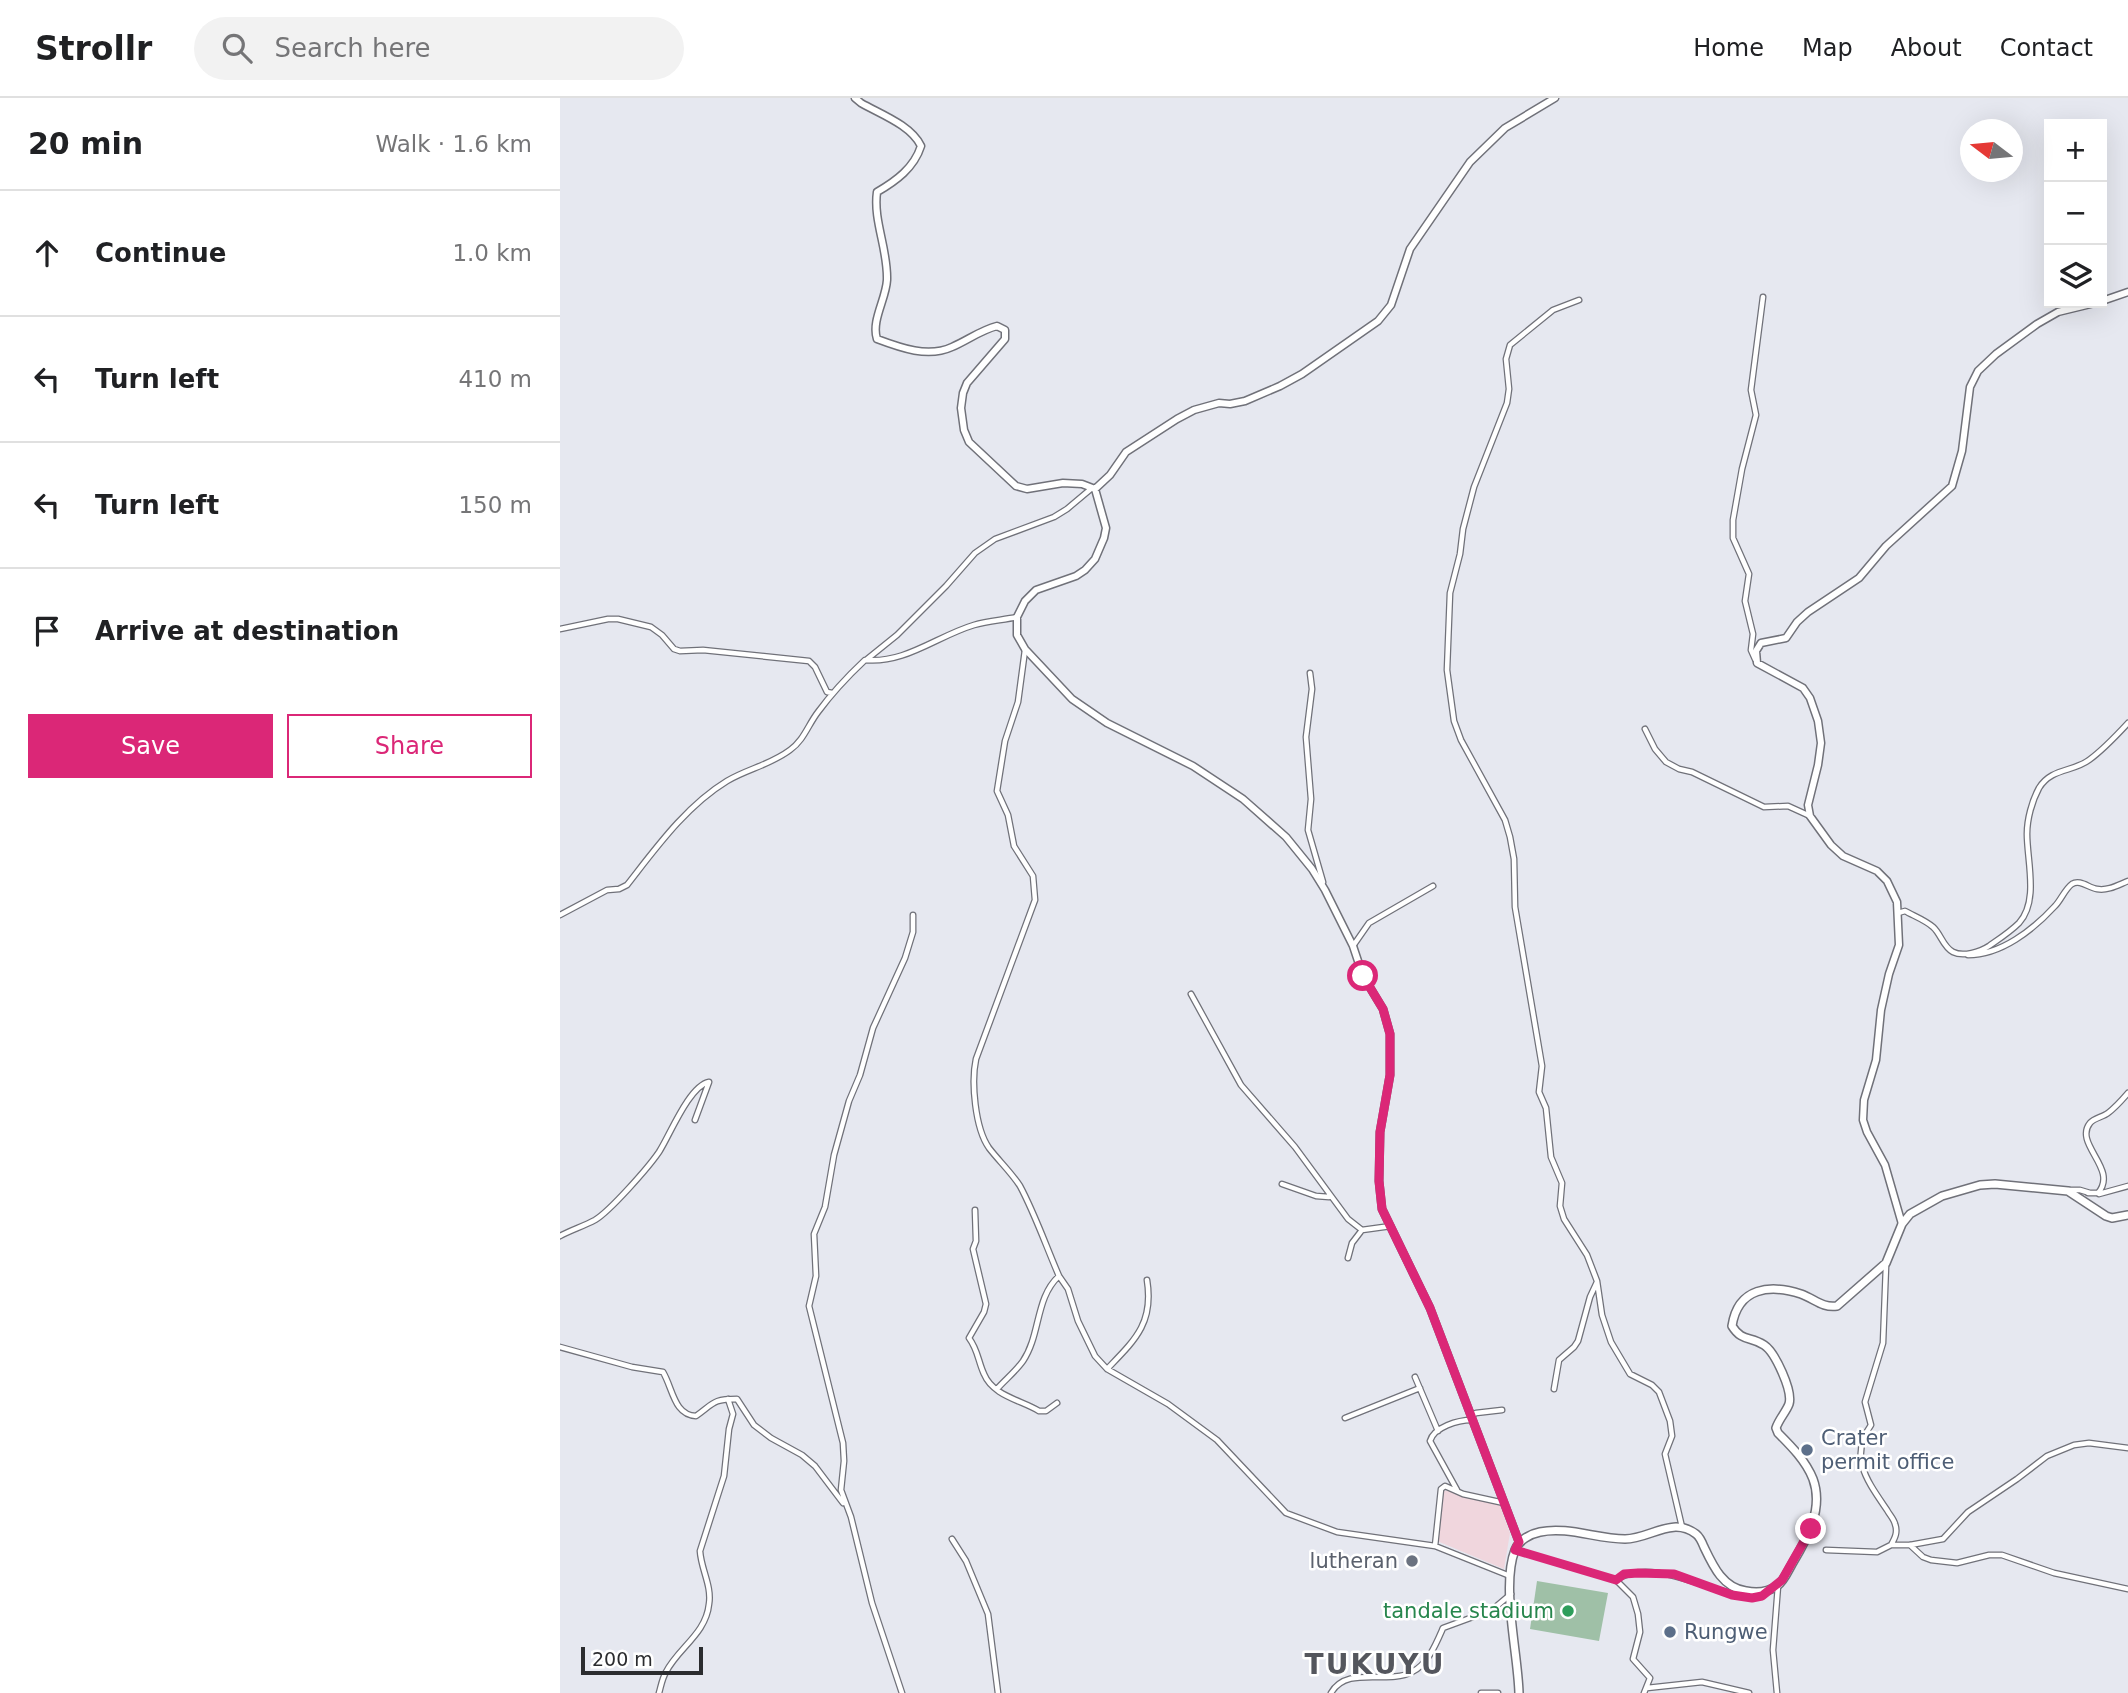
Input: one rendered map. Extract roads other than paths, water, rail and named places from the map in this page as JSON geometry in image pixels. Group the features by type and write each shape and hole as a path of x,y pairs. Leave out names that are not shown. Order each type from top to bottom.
{"main road":[{"path":"1519,1693 1511,1576 1517,1546 1541,1531 1626,1539 1673,1526 1682,1527 1698,1535 1714,1567 1733,1587 1744,1591 1766,1591 1778,1585 1808,1537 1815,1511 1813,1478 1799,1455 1776,1428 1788,1406 1790,1389 1765,1345 1737,1334 1732,1326 1734,1316 1748,1295 1761,1289 1797,1293 1822,1306 1837,1306 1886,1263 1902,1224 1918,1208 1980,1185 2068,1191 2106,1216 2112,1218 2128,1214"}],"street":[{"path":"855,98 903,127 921,146 897,181 877,192 877,220 887,263 886,288 875,331 877,339 901,347 935,352 950,348 984,330 997,326 1005,330 1004,339 967,383 963,393 961,408 964,430 969,442 1016,486 1027,489 1063,483 1083,484 1094,488"},
{"path":"560,915 607,890 627,885 664,839 706,797 728,780 759,768 789,751 801,740 832,693 916,616 975,553 995,539 1067,509 1110,475 1126,452 1177,419 1194,410 1219,403 1245,401 1280,386 1302,374 1378,321 1391,304 1410,249 1470,162 1505,128 1555,98"},
{"path":"2107,299 2128,292"},
{"path":"1763,297 1751,390 1756,415 1742,469 1733,520 1733,538 1749,574 1745,601 1753,634 1751,650 1757,663 1803,688 1811,698 1818,721 1821,743 1808,805 1810,816 1831,845 1843,856 1877,871 1887,881 1896,898 1899,945 1881,1010 1876,1060 1864,1100 1864,1120 1867,1132 1885,1165 1902,1224"},
{"path":"1580,300 1553,310 1510,345 1506,366 1509,389 1507,403 1471,498 1450,593 1447,670 1454,721 1461,740 1506,820 1510,837 1514,859 1515,907 1542,1066 1539,1092 1546,1108 1551,1157 1562,1183 1560,1206 1564,1219 1587,1255 1597,1281 1602,1315 1611,1342 1630,1374 1652,1385 1659,1392 1670,1421 1672,1436 1665,1454 1682,1527"},
{"path":"1757,663 1756,651 1761,643 1786,638 1808,612 1859,578 1886,547 1952,486 1962,451 1970,387 1978,372 1996,354 2037,324 2058,312 2074,308"},
{"path":"1094,488 1106,528 1095,559 1076,576 1036,590 1025,601 1017,617 1017,635 1026,649 1072,699 1107,723 1193,766 1243,799 1286,837 1312,869 1353,946 1363,976 1383,1009 1390,1034 1390,1075 1380,1132 1379,1181 1382,1209 1430,1308 1504,1503 1517,1546 1616,1580 1633,1597 1640,1632 1633,1659 1650,1678 1646,1690 1702,1682 1749,1693"},
{"path":"865,660 882,662 973,625 1017,617"},
{"path":"560,629 618,619 651,627 680,652 696,650 809,661 815,667 827,692 832,693"},
{"path":"1026,649 1018,702 1005,741 997,792 1008,815 1014,846 1034,876 1035,900 986,1029 974,1071 980,1133 1020,1186 1059,1276 1068,1289 1078,1321 1095,1356 1107,1369 1168,1404 1217,1440 1286,1513 1337,1532 1435,1546 1511,1576"},
{"path":"1310,673 1312,690 1306,737 1311,799 1308,830 1325,890"},
{"path":"1963,954 1983,950 2005,935 2021,922 2027,909 2030,888 2026,833 2032,802 2040,786 2048,776 2087,762 2128,723"},
{"path":"1645,729 1655,749 1666,762 1679,769 1692,772 1764,807 1788,806 1810,816"},
{"path":"1898,913 1905,911 1935,928 1948,948 1955,953 1983,955 2018,937 2043,919 2072,884 2080,882 2103,890 2128,881"},
{"path":"1353,946 1369,923 1433,886"},
{"path":"902,1693 872,1603 851,1517 841,1490 843,1443 809,1306 816,1276 814,1234 825,1207 834,1155 873,1028 905,958 913,932 913,915"},
{"path":"1191,994 1241,1085 1295,1147 1348,1219 1362,1230"},
{"path":"560,1236 597,1219 633,1184 657,1154 692,1096 704,1083 709,1082 695,1121"},
{"path":"2088,1193 2098,1193 2104,1186 2095,1155 2087,1142 2085,1134 2088,1125 2092,1120 2110,1112 2128,1093"},
{"path":"1282,1185 1316,1196 1330,1197"},
{"path":"2068,1191 2070,1189 2096,1195 2128,1186"},
{"path":"975,1210 976,1241 973,1249 985,1304 984,1312 969,1338 977,1349 984,1377 1002,1395 1039,1412 1057,1403"},
{"path":"1348,1258 1352,1243 1362,1230 1392,1226"},
{"path":"1886,1263 1883,1343 1865,1402 1871,1424 1862,1444 1861,1461 1864,1474 1895,1523 1897,1533 1891,1545"},
{"path":"997,1389 1024,1360 1044,1297 1050,1284 1059,1276"},
{"path":"1107,1369 1144,1325 1149,1301 1147,1280"},
{"path":"1554,1389 1559,1360 1574,1348 1578,1341 1597,1281"},
{"path":"560,1347 663,1373 677,1405 682,1413 688,1416 696,1416 719,1398 737,1399 754,1425 771,1438 803,1455 815,1466 846,1507"},
{"path":"1415,1377 1438,1431"},
{"path":"1345,1418 1420,1388"},
{"path":"659,1693 665,1673 702,1626 709,1606 701,1551 724,1476 733,1414 728,1399"},
{"path":"1457,1491 1430,1441 1432,1434 1471,1418 1476,1413 1502,1410"},
{"path":"1826,1550 1877,1552 1891,1545 1910,1545 1942,1539 1968,1512 2046,1456 2074,1445 2089,1443 2128,1448"},
{"path":"1435,1546 1441,1489 1445,1486 1504,1503"},
{"path":"952,1539 966,1561 988,1614 998,1693"},
{"path":"1910,1545 1923,1557 1931,1560 1957,1563 1989,1555 2002,1555 2054,1573 2128,1589"},
{"path":"1616,1580 1624,1574 1674,1574 1732,1595 1752,1598 1762,1596 1766,1591"},
{"path":"1777,1693 1773,1650 1778,1585"},
{"path":"1331,1693 1341,1681 1354,1677 1375,1679 1402,1676 1414,1671 1433,1650 1443,1628 1492,1610 1511,1594"},
{"path":"1662,1687 1665,1693"},
{"path":"1481,1693 1498,1693"}],"place":[{"name":"Crater permit office","path":"1807,1450"},
{"name":"lutheran","path":"1412,1561"},
{"name":"tandale stadium","path":"1568,1611"},
{"name":"Rungwe","path":"1670,1632"}],"district":[{"name":"TUKUYU","path":"1375,1664"}]}
